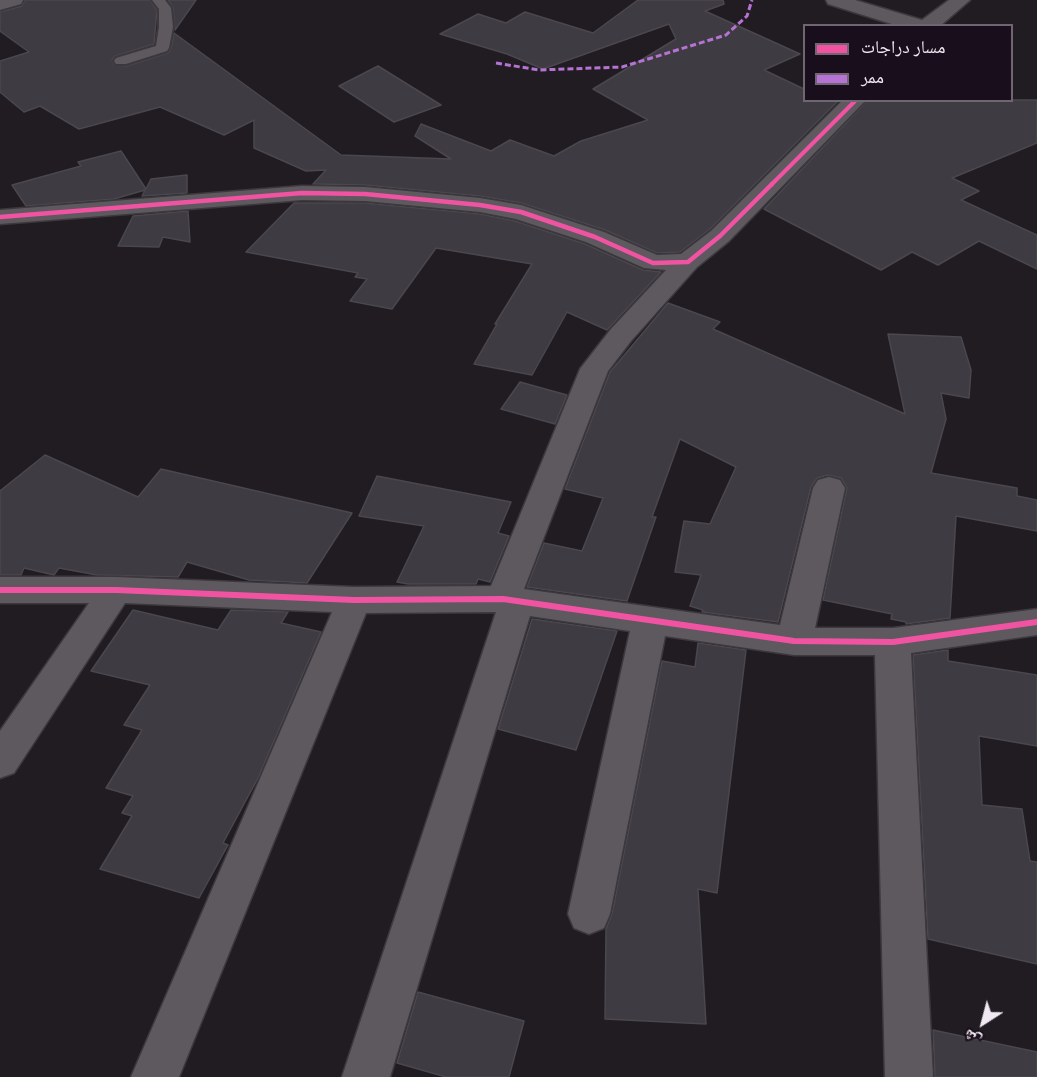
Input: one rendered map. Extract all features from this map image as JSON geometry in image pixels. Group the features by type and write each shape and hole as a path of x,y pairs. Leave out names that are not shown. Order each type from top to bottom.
{"street":[{"path":"0,4 14,0"},
{"path":"835,0 913,24"},
{"path":"930,24 961,0"},
{"path":"366,1077 510,600 594,369 621,335 688,262 720,236 854,102"},
{"path":"0,217 302,193 365,194 480,205 520,212 595,237 653,263 688,262"},
{"path":"794,641 829,488"},
{"path":"0,590 116,590 354,600 510,600 794,641 893,642 1037,622"},
{"path":"0,762 116,590"},
{"path":"155,1077 354,600"},
{"path":"589,914 650,620"},
{"path":"893,642 909,1077"}],"lane":[{"path":"121,61 162,48 166,27 165,8 158,0"}],"building":[{"path":"25,0 150,0 157,10 154,44 115,56 112,60 114,65 127,66 168,53 174,33 341,155 451,159 415,136 421,124 491,151 510,140 554,156 581,141 648,120 593,89 676,39 669,24 543,69 507,54 440,34 478,14 506,23 525,12 593,33 638,0 723,0 724,4 705,11 800,54 764,70 803,89 803,102 837,102 710,229 680,252 657,253 605,230 521,203 480,196 365,185 313,184 326,170 306,171 254,148 254,120 224,135 160,107 79,129 40,106 24,112 0,92 0,61 29,52 0,31 0,12 22,6"},
{"path":"168,0 196,0 175,30 173,8"},
{"path":"378,66 441,105 394,122 339,86"},
{"path":"1037,100 1037,143 952,178 979,191 961,200 1037,235 1037,269 979,241 938,265 912,252 881,270 764,209 866,102"},
{"path":"121,151 146,189 151,179 187,175 187,193 142,196 145,190 114,199 26,206 12,185 81,166 78,162"},
{"path":"294,203 365,203 480,214 515,221 585,244 643,270 661,272 607,330 567,312 532,375 474,364 497,324 495,324 532,264 436,248 392,309 350,301 367,279 355,277 358,273 246,252"},
{"path":"188,211 190,242 163,237 159,247 118,246 133,216"},
{"path":"668,303 720,322 713,329 905,414 888,334 961,337 971,370 969,398 941,393 946,419 931,473 1017,488 1017,496 1037,500 1037,531 956,516 950,618 906,624 906,622 891,619 892,614 823,600 847,488 841,478 828,475 817,478 811,487 778,622 702,612 703,610 690,606 701,575 675,572 684,521 710,524 736,467 680,439 652,517 656,517 627,601 527,587 544,543 582,551 603,498 565,489 610,372"},
{"path":"520,382 567,395 555,424 501,409"},
{"path":"45,455 138,497 161,469 352,513 307,583 249,580 187,562 178,577 97,575 59,568 54,575 24,568 21,575 0,575 0,491"},
{"path":"377,476 511,502 498,533 509,536 490,582 478,579 476,584 397,582 424,526 359,516"},
{"path":"133,610 218,630 231,610 288,612 281,623 321,632 258,778 223,843 228,845 199,898 100,869 132,816 122,813 133,796 106,788 142,730 124,725 150,685 91,671"},
{"path":"532,619 617,631 576,750 498,729"},
{"path":"698,643 746,650 717,893 698,889 706,1024 605,1019 606,929 612,914 662,661 695,667"},
{"path":"948,650 948,661 1037,675 1037,746 979,736 982,805 1022,809 1030,861 1037,862 1037,964 928,939 913,655"},
{"path":"418,992 524,1021 509,1077 446,1077 397,1063"},
{"path":"933,1030 1037,1052 1037,1077 935,1077"}],"marked path":[{"path":"496,63 539,70 622,67 726,35 747,16 752,0"}],"cycle path":[{"path":"0,217 302,193 365,194 480,205 521,212 595,237 653,263 688,262 720,236 854,102"},
{"path":"0,590 116,590 354,600 503,599 794,641 893,642 1037,622"}]}
